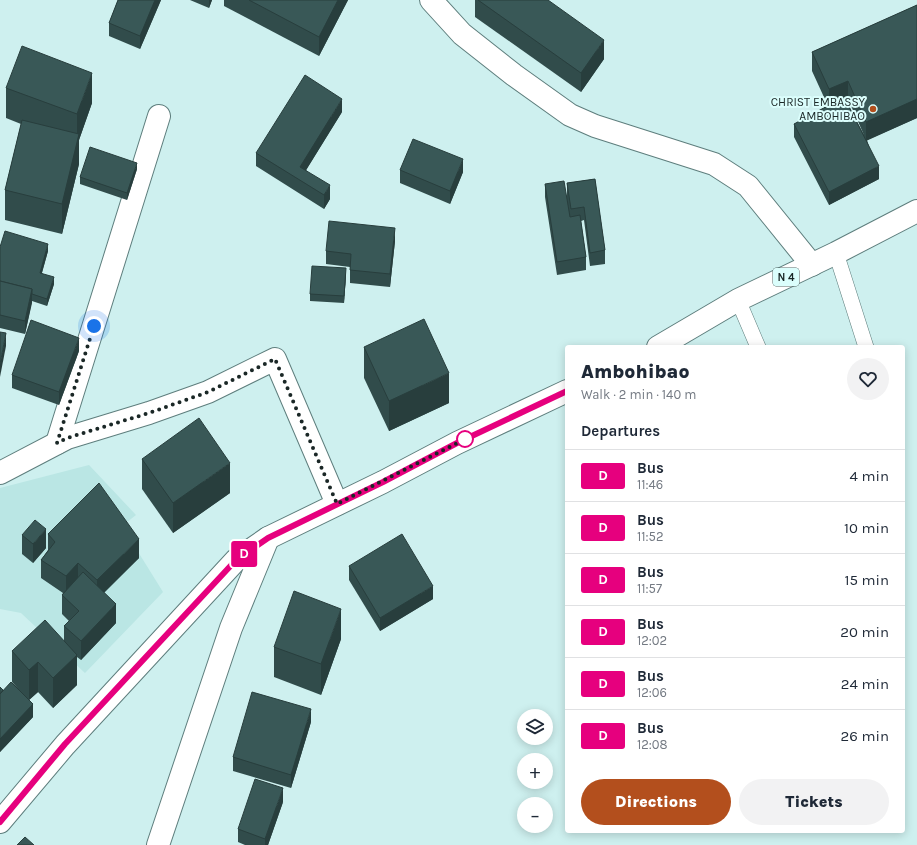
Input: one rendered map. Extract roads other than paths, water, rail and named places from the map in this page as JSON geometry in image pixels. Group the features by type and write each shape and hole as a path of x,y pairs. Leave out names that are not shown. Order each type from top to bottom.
{"street":[{"path":"431,0 462,34 514,75 570,115 595,126 714,164 748,186 812,265"},
{"path":"57,443 159,116"},
{"name":"N 4","path":"661,345 738,300 812,265 917,211"},
{"path":"0,473 67,438 149,413 208,392 275,359 337,504"},
{"path":"0,822 65,744 230,566 268,538 457,443 565,392"},
{"path":"158,845 230,628 268,538"}],"lane":[{"path":"836,253 865,345"},
{"path":"738,300 757,345"}],"place":[{"name":"CHRIST EMBASSY AMBOHIBAO","path":"873,109"}]}
